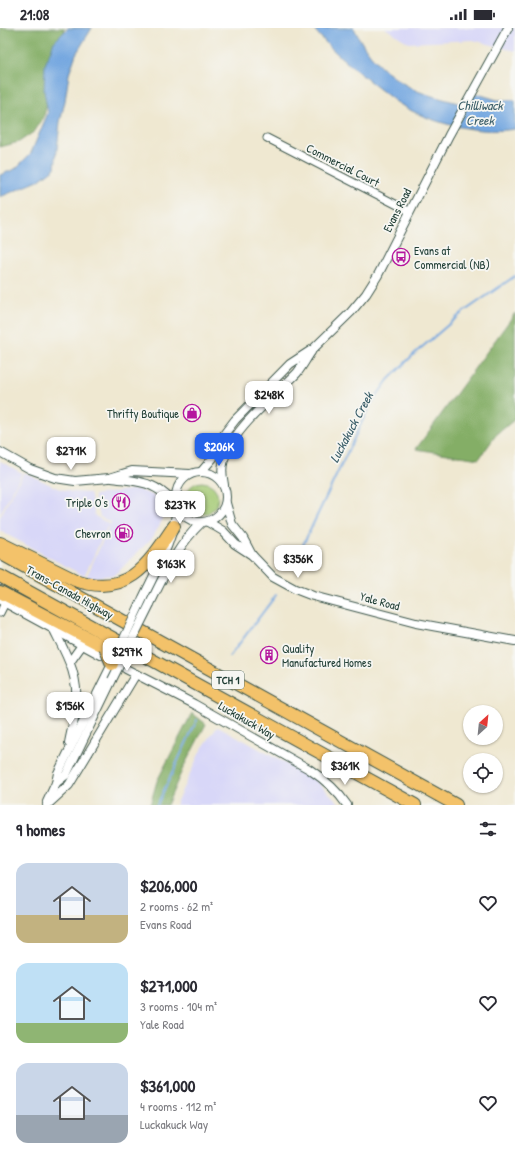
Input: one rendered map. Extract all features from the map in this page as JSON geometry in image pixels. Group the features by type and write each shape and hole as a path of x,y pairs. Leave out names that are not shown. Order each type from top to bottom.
{"highway":[{"path":"0,543 75,580 86,584 104,586 124,581 140,570 158,549 174,526"},
{"name":"Trans-Canada Highway","path":"0,553 456,805"},
{"name":"Trans-Canada Highway","path":"0,576 415,805"},
{"path":"0,592 103,651 121,654"},
{"path":"103,651 112,664"}],"street":[{"name":"Evans Road","path":"201,472 213,458 225,433 235,420 290,364 313,348 351,312 366,294 378,275 409,211 449,135 508,28"},
{"name":"Commercial Court","path":"267,138 409,211"},
{"name":"Evans Road","path":"224,485 222,474 223,464 227,451 234,438 298,371 313,348"},
{"path":"0,452 30,469 55,478 75,481 109,478 132,471 190,474 201,472 214,475 224,485 226,494 226,502 220,514 205,522 189,534 181,544 146,602 109,678 68,752 46,805"},
{"path":"56,782 66,775 109,678 112,664 121,654 137,629 174,526 177,505 176,498 180,484 184,478 190,474"},
{"path":"109,478 152,485 163,492 177,505 182,514 187,518 194,521 205,522"},
{"name":"Yale Road","path":"226,502 232,524 243,538 252,555"},
{"name":"Yale Road","path":"205,522 223,531 236,544 252,555 273,577 294,589 313,596 416,623 515,641"},
{"path":"0,613 3,602 82,645 103,651"},
{"path":"54,630 70,662 76,690 76,707 68,752"},
{"path":"70,662 82,645"},
{"name":"Luckakuck Way","path":"126,669 194,704 309,769 327,782 342,797 347,805"},
{"path":"46,805 69,785 136,674"}],"shaded area":[{"path":"385,28 515,28 515,51 473,40 409,43"},
{"path":"0,461 22,473 0,514"},
{"path":"24,472 55,487 72,492 90,493 95,516 109,524 84,576 0,531 0,517"},
{"path":"136,489 155,496 165,507 163,519 153,537 115,575 86,578 111,522 100,517 94,495"},
{"path":"218,726 317,781 341,805 175,805 201,750"}],"green space":[{"path":"0,28 65,28 44,116 35,131 19,142 0,147"},
{"path":"515,313 515,419 496,435 479,459 416,449"},
{"path":"199,482 205,482 215,489 218,498 217,504 211,511 205,514 199,514 189,507 186,501 186,495 193,485"},
{"path":"192,713 206,724 183,768 167,805 150,805 157,781"}],"water":[{"path":"68,28 92,28 76,54 69,74 60,122 55,168 38,181 0,197 0,175 15,169 31,153 48,113 44,91 45,65 54,42"},
{"name":"Chilliwack Creek","path":"313,28 354,28 364,47 386,71 413,89 425,94 461,104 467,101 472,95 478,94 497,100 515,100 515,129 469,129 437,121 408,109 395,101 353,68 332,49"}],"waterway":[{"name":"Luckakuck Creek","path":"292,568 370,405 388,380 414,354 462,313 515,276"},
{"name":"Luckakuck Creek","path":"230,656 276,595"},
{"name":"Luckakuck Creek","path":"157,805 197,720"}],"place":[{"name":"Evans at Commercial (NB)","path":"401,257"},
{"name":"Thrifty Boutique","path":"192,413"},
{"name":"Triple O's","path":"121,502"},
{"name":"Chevron","path":"124,533"},
{"name":"Quality Manufactured Homes","path":"269,655"}]}
